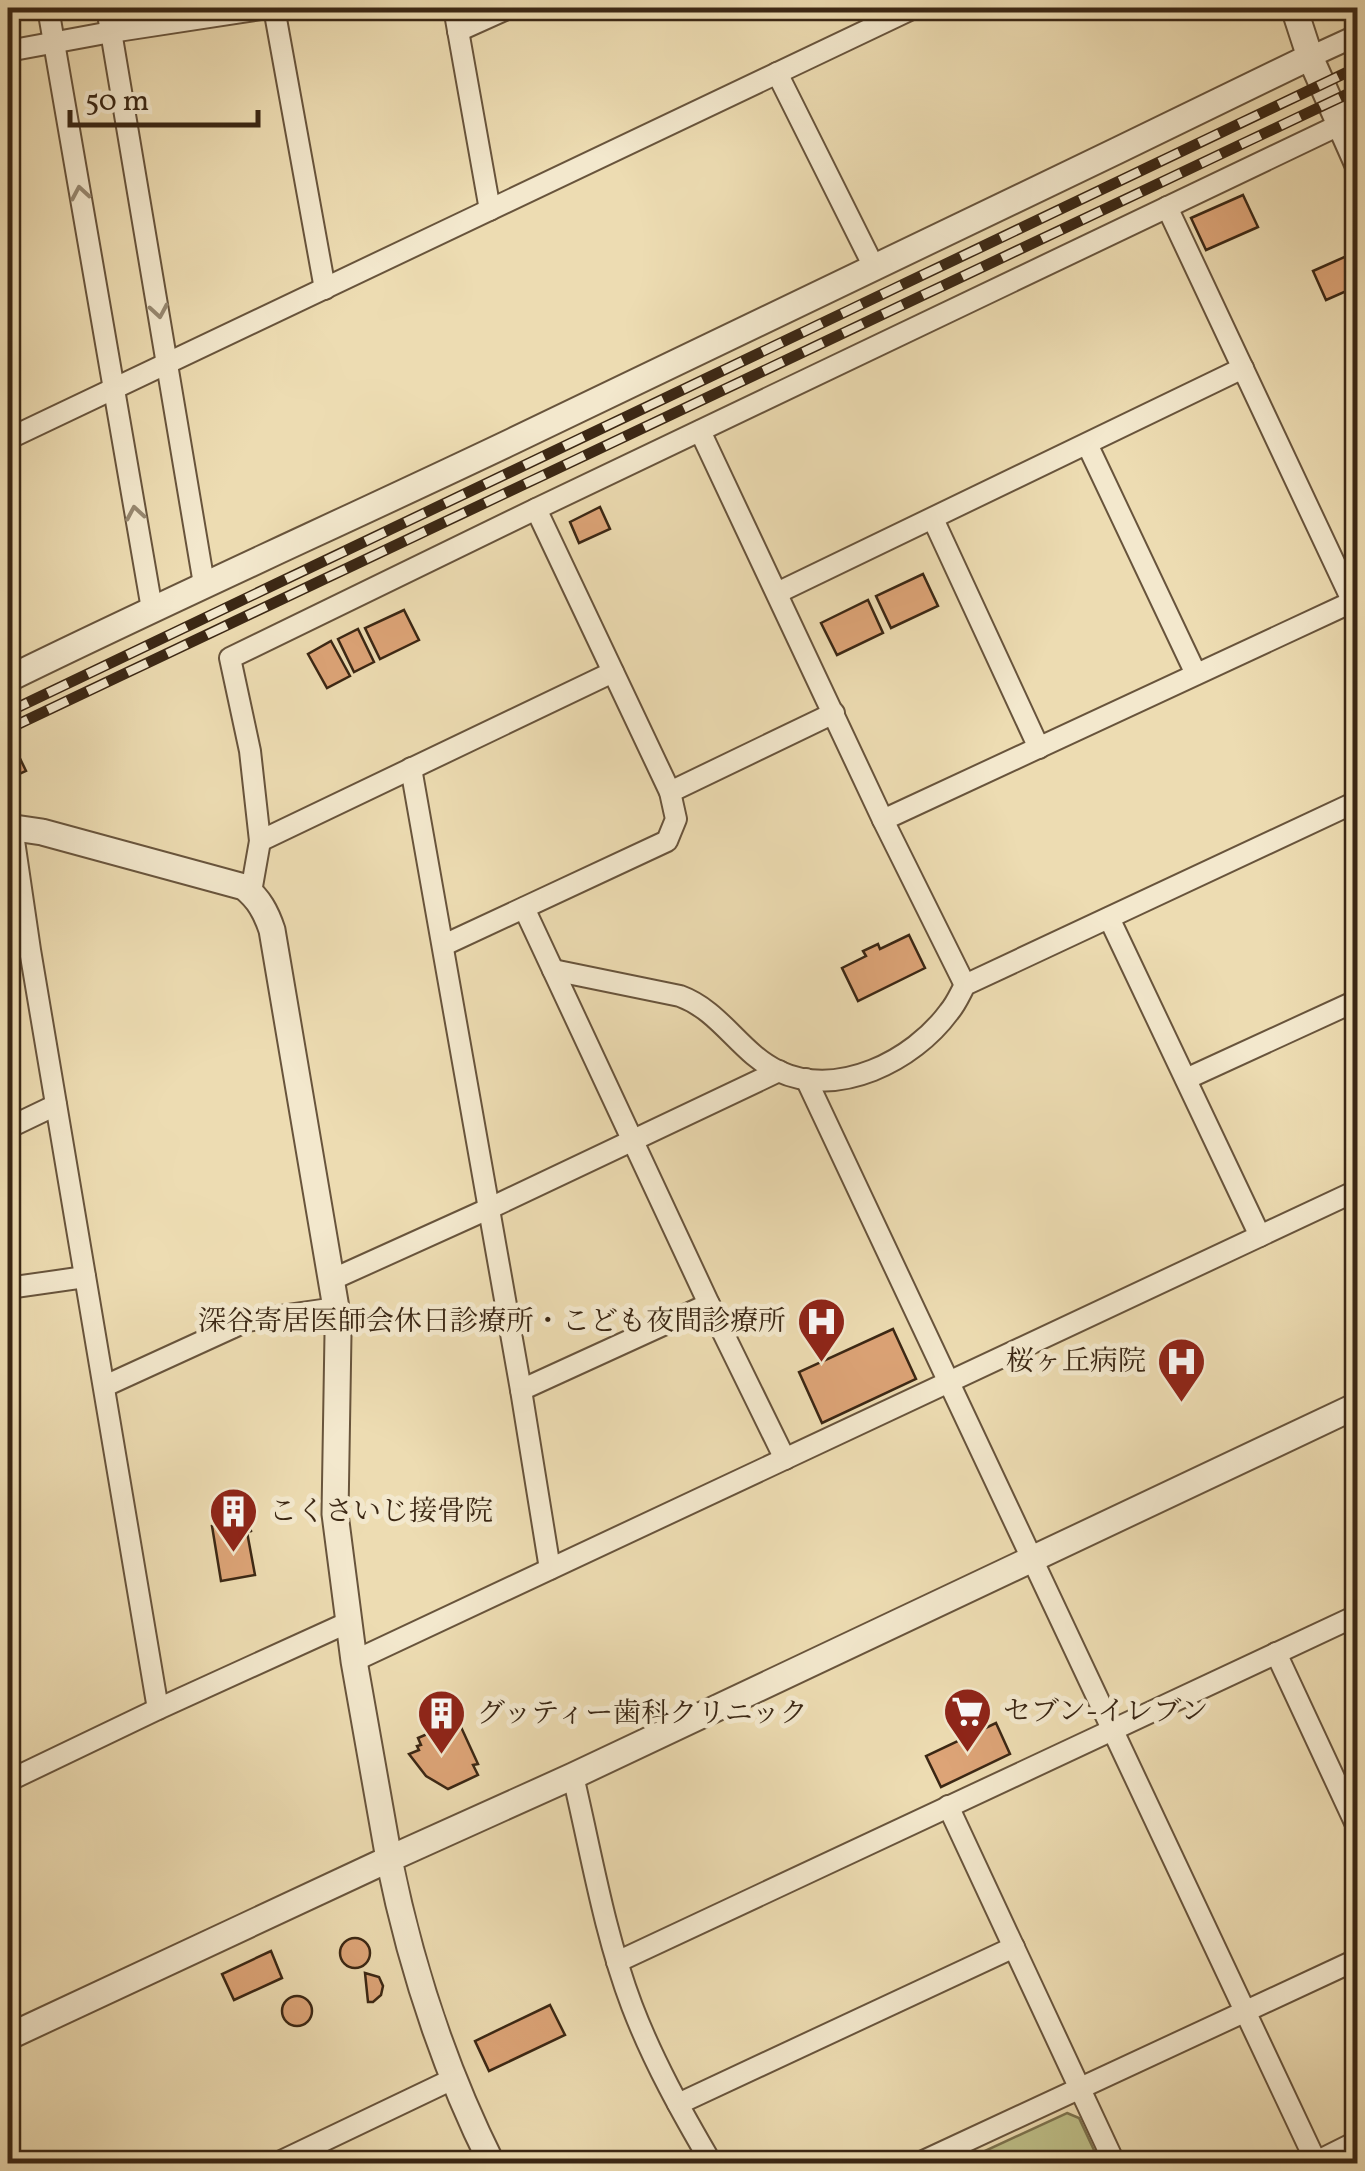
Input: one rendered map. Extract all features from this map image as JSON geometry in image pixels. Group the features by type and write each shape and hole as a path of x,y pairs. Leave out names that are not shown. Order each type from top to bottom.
{"street":[{"path":"48,8 152,609"},
{"path":"107,8 204,584"},
{"path":"8,51 271,8 325,289"},
{"path":"454,8 490,210"},
{"path":"458,31 510,8"},
{"path":"8,439 914,8"},
{"path":"1294,8 1310,57 1348,120 1358,166"},
{"path":"8,679 875,269 1358,35"},
{"path":"777,73 875,269"},
{"path":"251,892 260,841 250,751 230,658 1348,120"},
{"path":"883,820 1196,674 1355,607 1167,207"},
{"path":"777,593 1244,368"},
{"path":"700,431 965,985"},
{"path":"1087,444 1196,674"},
{"path":"444,946 667,841 676,819 670,792 536,508"},
{"path":"933,519 1039,748"},
{"path":"260,841 613,672"},
{"path":"670,792 834,713"},
{"path":"411,768 550,1568"},
{"path":"553,970 696,1002 752,1054 778,1072 806,1079 859,1076 891,1062 926,1038 950,1011 965,985 1358,801"},
{"path":"158,1708 10,827 42,832 244,887 266,912 336,1308 334,1514 354,1661 389,1858 425,2002 492,2164"},
{"path":"524,908 784,1459"},
{"path":"1109,918 1260,1236"},
{"path":"8,960 30,950"},
{"path":"1186,1079 1358,1000"},
{"path":"331,1280 778,1072"},
{"path":"806,1079 1316,2163 1358,2141"},
{"path":"8,1128 56,1105"},
{"path":"354,1661 1358,1190"},
{"path":"8,1288 85,1277"},
{"path":"521,1390 709,1304"},
{"path":"105,1386 247,1321 336,1308"},
{"path":"8,2037 573,1776 1358,1404"},
{"path":"617,1962 1358,1615"},
{"path":"8,1781 349,1622"},
{"path":"1276,1653 1350,1790 1358,1829"},
{"path":"573,1776 617,1962 632,2007 655,2061 712,2164"},
{"path":"948,1806 1116,2164"},
{"path":"678,2104 1014,1947"},
{"path":"917,2164 1358,1959"},
{"path":"275,2164 455,2078"}],"green space":[{"path":"1067,2113 1079,2118 1100,2163 959,2163"}],"building":[{"path":"1243,195 1258,227 1206,250 1191,218"},
{"path":"1358,251 1358,286 1326,300 1313,271"},
{"path":"600,507 610,529 579,543 570,522"},
{"path":"923,574 938,606 891,628 876,596"},
{"path":"868,600 883,633 837,655 821,623"},
{"path":"404,610 419,640 380,659 365,628"},
{"path":"358,629 374,662 354,672 338,639"},
{"path":"331,641 350,676 327,688 308,654"},
{"path":"15,748 26,771 8,779 8,751"},
{"path":"909,935 925,968 858,1001 842,968 866,956 863,951 878,944 880,949"},
{"path":"893,1329 916,1379 822,1423 799,1372"},
{"name":"こくさいじ接骨院","path":"249,1520 251,1531 247,1532 255,1575 221,1581 212,1526"},
{"name":"グッティー歯科クリニック","path":"455,1722 478,1764 473,1765 478,1775 448,1789 426,1776 409,1754 419,1750 418,1738"},
{"name":"セブン-イレブン","path":"996,1723 1010,1754 941,1787 926,1756"},
{"path":"355,1938 369,1947 370,1953 361,1967 355,1968 341,1959 340,1953 349,1939"},
{"path":"271,1951 282,1978 234,2000 222,1974"},
{"path":"365,1973 379,1977 383,1986 381,1995 373,2002 368,2002"},
{"path":"297,1996 307,2001 312,2011 307,2021 297,2026 287,2021 282,2011 287,2001"},
{"path":"550,2005 565,2035 489,2071 475,2041"}],"railway":[{"path":"8,712 1358,67"},
{"path":"8,729 1358,89"}],"place":[{"name":"深谷寄居医師会休日診療所・こども夜間診療所","path":"821,1364"},
{"name":"桜ヶ丘病院","path":"1181,1404"},
{"name":"こくさいじ接骨院","path":"234,1554"},
{"name":"セブン-イレブン","path":"968,1754"},
{"name":"グッティー歯科クリニック","path":"442,1756"}]}
